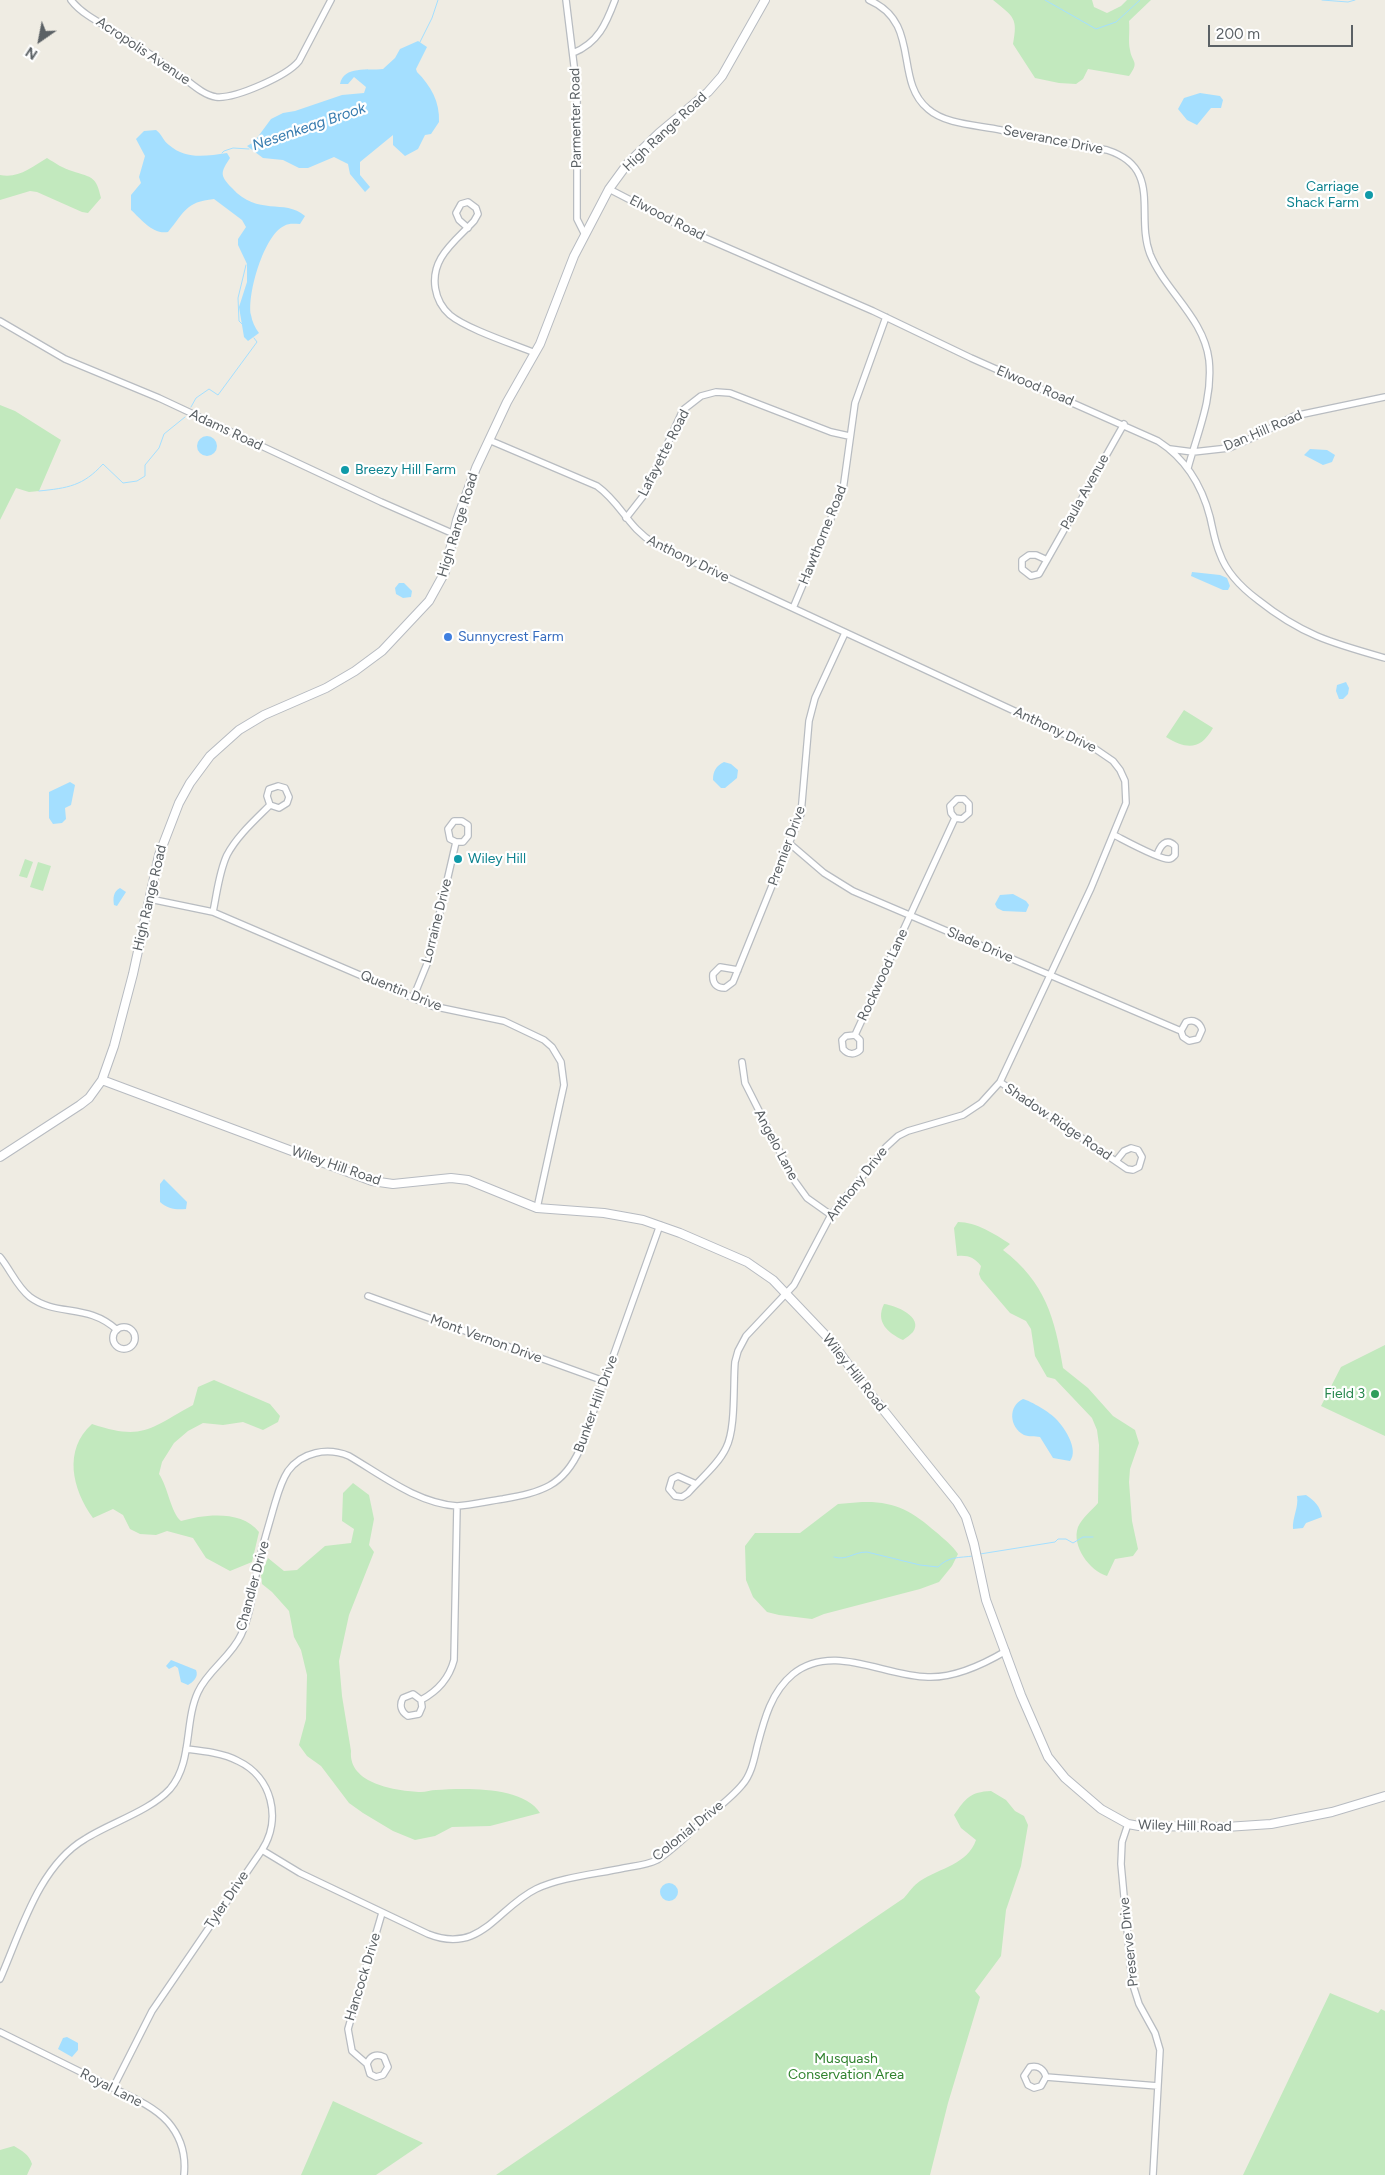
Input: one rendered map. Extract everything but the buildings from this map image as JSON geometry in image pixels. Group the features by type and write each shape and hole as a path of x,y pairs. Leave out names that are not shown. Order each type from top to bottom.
{"street":[{"name":"Acropolis Avenue","path":"71,0 79,9 202,90 217,97 234,95 282,76 291,70 299,62 331,0"},
{"name":"Parmenter Road","path":"566,0 577,90 577,218 585,235"},
{"path":"573,53 584,48 597,38 606,24 615,0"},
{"name":"High Range Road","path":"0,1157 80,1105 89,1098 102,1080 121,1024 158,855 184,793 203,765 226,740 249,724 326,688 355,671 382,651 414,619 435,592 444,572 463,499 515,387 535,353 585,235 609,189 628,163 659,133 708,92 722,76 765,0"},
{"name":"Severance Drive","path":"869,0 887,10 895,19 903,40 915,90 923,104 932,112 958,121 1107,150 1123,157 1136,169 1144,190 1147,239 1150,253 1197,326 1208,357 1208,400 1188,468"},
{"name":"Elwood Road","path":"609,189 696,234 1152,437 1170,449 1188,468 1198,484 1220,554 1237,582 1272,611 1300,630 1326,641 1385,658"},
{"path":"468,228 459,220 456,213 461,204 468,202 476,208 478,214 468,228 446,251 438,264 435,285 442,305 458,320 535,353"},
{"name":"Hawthorne Road","path":"793,608 843,490 847,473 849,436 856,398 886,317"},
{"name":"Adams Road","path":"0,321 65,358 159,398 381,502 454,534"},
{"name":"Lafayette Road","path":"626,518 644,495 683,410 701,396 716,392 730,392 831,432 849,436"},
{"name":"Dan Hill Road","path":"1170,449 1192,452 1228,448 1294,416 1385,397"},
{"name":"Paula Avenue","path":"1047,560 1036,555 1029,555 1022,560 1022,569 1026,575 1035,576 1041,572 1124,424"},
{"name":"Anthony Drive","path":"489,440 597,486 611,497 638,533 655,544 1104,754 1120,770 1126,792 1124,810 1114,836 1000,1082 981,1103 963,1115 914,1130 894,1139 880,1153 831,1215 794,1285 750,1332 740,1346 735,1362 729,1442 724,1452 696,1484 682,1497 672,1495 669,1489 672,1479 678,1476 696,1484"},
{"name":"Premier Drive","path":"738,970 720,967 713,974 713,981 721,988 728,987 733,982 738,970 789,843 803,804 807,733 811,711 845,633"},
{"path":"213,912 220,876 227,854 240,836 270,805"},
{"name":"Rockwood Lane","path":"855,1035 956,818"},
{"path":"1114,836 1156,855"},
{"name":"Lorraine Drive","path":"414,998 431,951 456,842"},
{"name":"Slade Drive","path":"789,843 842,886 1181,1031"},
{"name":"Quentin Drive","path":"150,898 213,912 414,998 443,1009 509,1022 544,1040 556,1052 563,1067 564,1085 537,1208"},
{"name":"Angelo Lane","path":"742,1062 745,1083 794,1180 807,1198 831,1215"},
{"name":"Wiley Hill Road","path":"102,1080 372,1181 400,1184 451,1178 462,1179 479,1183 537,1208 621,1215 660,1225 747,1262 765,1273 787,1294 839,1350 877,1402 958,1502 966,1517 974,1544 986,1600 1042,1747 1054,1766 1101,1809 1128,1824 1155,1827 1208,1827 1271,1824 1332,1812 1385,1796"},
{"name":"Shadow Ridge Road","path":"1000,1082 1116,1161 1127,1168 1133,1170 1141,1164 1142,1156 1138,1150 1131,1148 1124,1150 1116,1161"},
{"name":"Bunker Hill Drive","path":"457,1506 537,1492 561,1478 572,1465 580,1450 660,1225"},
{"path":"0,1256 20,1287 30,1297 44,1305 100,1317 117,1330"},
{"name":"Mont Vernon Drive","path":"368,1296 604,1381"},
{"name":"Chandler Drive","path":"0,1978 38,1893 55,1864 71,1848 85,1838 146,1806 165,1793 179,1775 197,1693 206,1678 233,1648 244,1629 258,1562 277,1497 285,1476 296,1463 316,1453 338,1452 349,1456 423,1499 433,1503 457,1506"},
{"path":"421,1700 441,1686 451,1672 454,1660 457,1506"},
{"name":"Colonial Drive","path":"262,1850 290,1868 433,1936 444,1939 461,1939 472,1936 486,1927 536,1889 562,1881 646,1864 657,1860 743,1785 751,1770 761,1731 776,1694 786,1680 799,1670 809,1665 831,1660 843,1660 915,1676 933,1677 950,1674 994,1658 1006,1651"},
{"name":"Tyler Drive","path":"113,2088 152,2011 262,1850 270,1833 273,1816 271,1799 261,1779 249,1767 234,1759 186,1749"},
{"name":"Preserve Drive","path":"1128,1824 1122,1842 1121,1856 1131,1976 1134,1993 1156,2033 1159,2044 1153,2175"},
{"name":"Hancock Drive","path":"367,2064 352,2051 348,2041 348,2029 382,1913"},
{"name":"Royal Lane","path":"0,2032 155,2111 172,2126 179,2139 184,2153 184,2175"},
{"path":"1046,2077 1158,2086"}],"green space":[{"path":"993,0 1092,0 1094,7 1107,13 1121,6 1127,0 1151,0 1129,21 1129,47 1135,65 1129,76 1088,69 1083,79 1076,84 1035,78 1013,44 1015,29 1013,19 1006,10"},
{"path":"47,158 66,169 89,177 95,182 101,198 88,213 37,192 30,191 0,200 0,175 19,174"},
{"path":"0,405 15,411 61,440 39,491 29,492 16,488 0,520"},
{"path":"1184,710 1213,728 1203,741 1192,746 1180,744 1166,737"},
{"path":"25,859 33,862 27,878 19,876"},
{"path":"38,862 51,866 43,891 30,887"},
{"path":"958,1222 978,1226 1010,1244 1003,1250 1029,1275 1046,1302 1052,1317 1063,1368 1088,1388 1113,1416 1135,1430 1139,1443 1130,1469 1129,1482 1132,1521 1138,1549 1133,1556 1115,1559 1107,1576 1094,1569 1084,1557 1077,1542 1078,1527 1098,1503 1099,1445 1097,1430 1092,1418 1055,1379 1047,1377 1035,1356 1031,1329 1026,1321 1010,1313 981,1279 979,1274 981,1266 976,1260 971,1257 957,1256 954,1228"},
{"path":"884,1304 901,1309 915,1321 913,1332 903,1340 892,1334 884,1326 881,1316"},
{"path":"1385,1345 1385,1436 1321,1406 1341,1367"},
{"path":"214,1380 270,1404 280,1416 278,1422 263,1430 243,1422 223,1425 203,1423 188,1431 174,1443 162,1462 159,1474 175,1512 181,1521 212,1516 233,1517 252,1525 259,1532 252,1562 230,1571 206,1558 193,1538 167,1531 156,1535 140,1534 130,1529 123,1515 113,1509 93,1518 80,1495 74,1470 77,1446 83,1434 92,1424 123,1432 145,1430 193,1405 198,1387"},
{"path":"353,1483 369,1495 374,1519 369,1545 374,1552 349,1615 339,1661 352,1762 357,1771 376,1784 399,1790 421,1792 448,1789 477,1789 507,1793 532,1804 540,1813 490,1826 452,1827 435,1836 415,1840 393,1831 349,1803 321,1766 307,1756 299,1745 306,1719 307,1675 301,1650 294,1637 289,1611 262,1584 261,1574 268,1558 284,1571 297,1570 325,1546 351,1543 354,1529 342,1521 343,1493"},
{"path":"884,1503 911,1513 951,1545 958,1554 952,1566 939,1582 812,1619 767,1612 753,1597 746,1580 745,1546 755,1533 800,1533 838,1504"},
{"name":"Musquash Conservation Area","path":"991,1791 1006,1800 1015,1811 1024,1816 1028,1825 1021,1866 1006,1910 1001,1956 975,1991 980,1997 948,2103 930,2175 496,2175 904,1898 920,1881 967,1855 976,1840 961,1828 954,1815 969,1797"},
{"path":"1330,1993 1378,2013 1381,2009 1385,2011 1385,2175 1243,2175"},
{"path":"333,2101 423,2143 376,2175 301,2175"},
{"path":"14,2146 25,2153 31,2161 32,2164 27,2175 0,2175 0,2150"}],"water":[{"path":"418,41 427,47 416,69 434,95 438,108 439,122 431,134 425,135 418,149 405,156 393,145 393,135 360,162 360,175 370,187 365,192 350,174 348,164 334,157 308,168 299,168 283,160 263,158 247,146 254,142 271,119 283,113 295,111 342,95 364,93 366,87 354,77 348,84 340,84 342,78 351,71 383,69 395,58 400,49"},
{"path":"1200,93 1220,96 1223,100 1221,108 1211,108 1197,125 1187,120 1178,109 1184,98"},
{"path":"156,130 167,143 182,153 196,156 227,153 230,158 223,170 223,176 228,184 242,197 261,205 288,208 305,216 300,224 288,224 277,232 270,241 258,266 250,306 252,320 259,333 248,341 244,337 239,307 247,282 247,264 238,245 238,239 246,227 242,220 214,199 204,200 191,205 168,232 163,232 152,229 131,210 131,195 141,183 139,177 145,156 136,139 144,131"},
{"path":"207,436 214,439 217,446 214,453 207,456 200,453 197,446 200,439"},
{"path":"1310,449 1327,450 1335,455 1332,462 1323,465 1304,455"},
{"path":"1192,572 1220,575 1227,578 1230,586 1228,590 1223,590 1191,576"},
{"path":"399,583 404,583 412,591 411,597 403,598 396,594 395,588"},
{"path":"1346,682 1349,688 1348,694 1343,699 1339,699 1336,691 1337,685"},
{"path":"724,762 731,764 738,770 737,778 725,788 721,788 713,780 713,777 714,771"},
{"path":"70,782 75,785 71,805 65,808 66,819 62,823 53,824 49,818 49,792"},
{"path":"120,888 126,892 117,906 114,905 114,898 116,891"},
{"path":"1013,894 1026,901 1029,905 1026,912 1003,911 997,908 995,904 1000,895"},
{"path":"164,1179 187,1202 186,1209 172,1208 160,1202 160,1184"},
{"path":"1023,1399 1053,1416 1060,1423 1072,1445 1073,1451 1070,1461 1053,1458 1040,1437 1024,1435 1015,1427 1012,1417 1013,1411 1018,1402"},
{"path":"1306,1495 1317,1504 1322,1517 1306,1523 1303,1528 1293,1529 1297,1496"},
{"path":"171,1660 196,1670 197,1675 194,1681 188,1685 181,1682 178,1668 175,1666 169,1669 166,1666"},
{"path":"669,1883 677,1888 678,1892 673,1900 669,1901 661,1896 660,1892 665,1884"},
{"path":"67,2037 78,2043 78,2050 72,2057 58,2049 63,2038"}],"waterway":[{"name":"Nesenkeag Brook","path":"419,44 432,18 438,0"},
{"name":"Nesenkeag Brook","path":"1045,0 1096,29 1116,22 1140,0"},
{"name":"Nesenkeag Brook","path":"1322,0 1348,2 1355,0"},
{"name":"Nesenkeag Brook","path":"222,153 233,148 249,149"},
{"name":"Nesenkeag Brook","path":"243,325 239,321 238,298 246,265"},
{"name":"Nesenkeag Brook","path":"191,407 196,398 209,389 218,395 257,342 254,338"},
{"name":"Nesenkeag Brook","path":"39,491 74,485 89,477 103,464 123,483 137,481 145,476 145,465 159,448 164,434 185,417"},
{"path":"980,1554 1055,1542 1058,1539 1066,1539 1073,1543 1083,1537 1093,1537"},
{"path":"834,1557 843,1558 867,1552 920,1565 938,1567 950,1559 973,1556"}],"place":[{"name":"Carriage Shack Farm","path":"1369,195"},
{"name":"Breezy Hill Farm","path":"345,470"},
{"name":"Sunnycrest Farm","path":"448,637"},
{"name":"Wiley Hill","path":"458,859"},
{"name":"Field 3","path":"1375,1394"}]}
